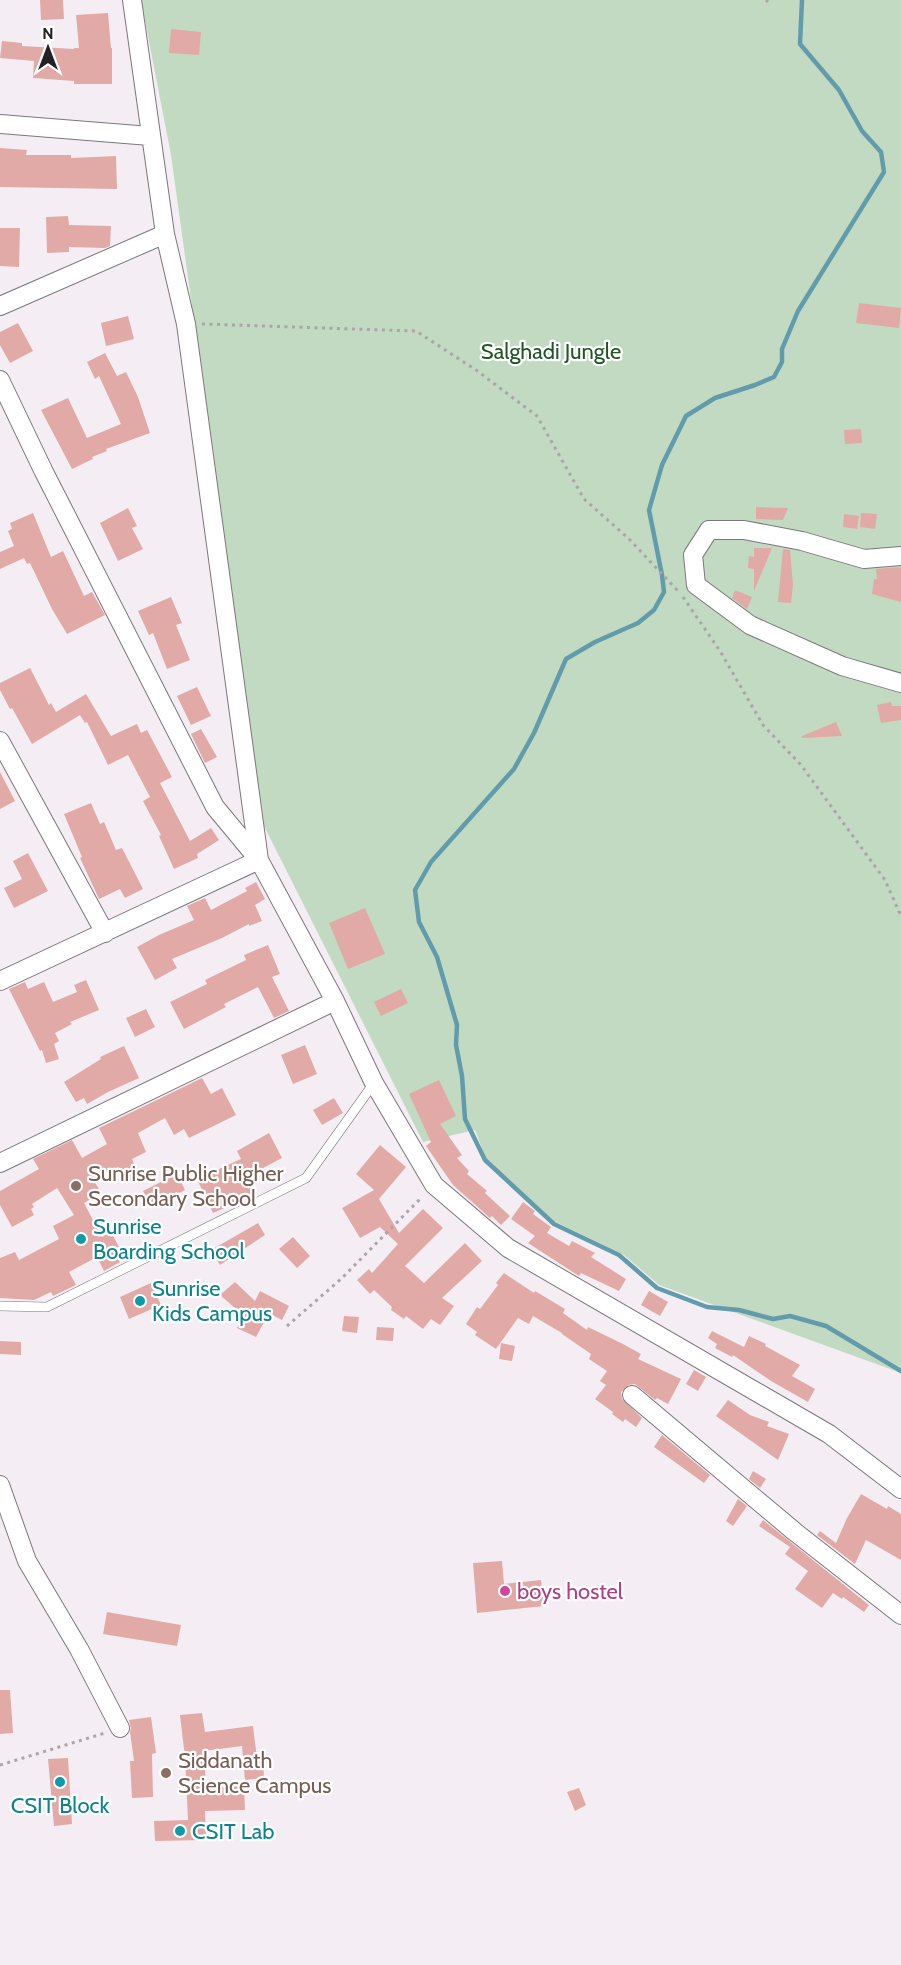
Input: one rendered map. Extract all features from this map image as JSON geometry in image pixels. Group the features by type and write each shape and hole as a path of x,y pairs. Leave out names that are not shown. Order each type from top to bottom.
{"street":[{"path":"132,0 165,234 186,324 259,860"},
{"path":"0,124 150,136"},
{"path":"0,306 165,234"},
{"path":"0,380 215,807 259,860 335,1001 375,1083 434,1185 508,1248 829,1434 901,1489"},
{"path":"901,556 864,558 802,541 744,530 710,530 693,555 696,585 750,625 842,666 901,683"},
{"path":"0,741 105,933"},
{"path":"0,981 259,860"},
{"path":"0,1163 335,1001"},
{"path":"632,1395 795,1532 901,1615"},
{"path":"0,1485 27,1561 79,1649 120,1728"}],"lane":[{"path":"0,1306 47,1307 306,1178 375,1083"}],"path":[{"path":"186,324 416,331 476,370 537,416 584,499 628,538 678,590 720,651 762,725 801,765 885,880 901,916"},
{"path":"287,1326 341,1279 434,1185"},
{"path":"0,1765 120,1728"}],"green space":[{"name":"Salghadi Jungle","path":"141,0 901,0 901,1373 659,1285 624,1255 554,1221 486,1159 475,1130 423,1142 264,826 171,155"}],"building":[{"path":"40,0 63,0 64,19 41,20"},
{"path":"108,13 112,48 112,84 74,84 74,81 33,78 34,61 0,58 2,41 22,43 22,46 79,48 76,15"},
{"path":"171,29 201,32 199,55 169,53"},
{"path":"0,148 27,150 26,155 71,155 71,158 116,156 117,189 0,187"},
{"path":"68,216 69,225 111,226 110,246 105,248 69,247 69,252 47,253 46,217"},
{"path":"0,228 20,228 19,267 0,266"},
{"path":"859,303 901,308 899,328 856,323"},
{"path":"128,316 134,339 106,346 101,323"},
{"path":"18,323 33,351 10,363 0,345 0,332"},
{"path":"105,353 117,376 126,372 138,397 150,433 106,449 107,451 72,469 41,410 68,398 87,438 121,424 99,376 95,379 87,362"},
{"path":"861,429 862,443 845,444 844,430"},
{"path":"756,507 788,508 783,520 756,519"},
{"path":"128,508 137,526 132,528 143,549 118,561 100,523"},
{"path":"33,513 51,557 63,551 84,596 92,592 105,615 67,634 30,563 27,564 24,558 0,569 0,552 14,546 8,531 12,529 10,523"},
{"path":"861,513 877,514 875,529 860,527"},
{"path":"844,514 859,516 857,529 843,527"},
{"path":"754,548 772,548 754,591 754,569 748,568 749,556 754,557"},
{"path":"783,549 790,550 793,585 791,603 778,602"},
{"path":"901,567 901,602 872,594 874,579 877,579 876,569"},
{"path":"735,590 752,597 747,609 732,598"},
{"path":"171,597 182,623 176,625 190,660 167,669 153,633 149,635 138,611"},
{"path":"30,668 49,705 51,703 56,712 86,694 111,736 137,724 141,733 147,730 172,777 160,783 190,841 211,828 219,840 197,854 198,858 174,869 159,836 161,835 143,801 150,797 128,755 108,765 87,722 85,723 80,715 32,744 0,690 0,683"},
{"path":"197,687 211,716 191,725 177,696"},
{"path":"891,702 892,706 901,706 901,720 881,723 877,705"},
{"path":"836,722 842,736 802,738 802,736"},
{"path":"201,729 217,757 205,763 191,734"},
{"path":"0,772 15,801 0,809"},
{"path":"91,803 100,824 104,822 116,850 122,848 143,889 125,898 120,889 99,899 80,858 82,857 64,814"},
{"path":"28,853 48,891 14,908 4,888 22,879 13,861"},
{"path":"256,882 265,899 255,905 262,921 249,926 249,924 172,959 177,968 155,980 137,947 194,920 187,906 205,898 211,910 247,891 245,888"},
{"path":"365,908 385,954 348,969 329,923"},
{"path":"268,945 280,974 272,977 289,1011 274,1018 258,987 224,1004 226,1007 184,1029 170,1002 207,984 205,980 246,960 244,955"},
{"path":"86,980 99,1010 70,1022 72,1024 55,1033 59,1041 54,1044 59,1059 46,1063 42,1050 40,1051 9,989 25,982 28,989 44,982 53,1002 77,992 74,985"},
{"path":"401,989 408,1003 381,1016 374,1002"},
{"path":"146,1009 155,1027 135,1037 126,1018"},
{"path":"305,1045 317,1074 293,1084 281,1055"},
{"path":"124,1046 139,1078 87,1104 84,1098 76,1102 64,1082 101,1059 100,1057"},
{"path":"202,1078 211,1094 222,1088 236,1115 189,1138 184,1129 174,1135 165,1118 138,1133 146,1152 132,1159 139,1176 125,1182 118,1167 93,1179 101,1193 84,1203 102,1237 111,1232 119,1247 113,1250 120,1262 104,1271 97,1257 69,1272 76,1285 53,1296 51,1292 34,1300 0,1298 0,1258 15,1252 19,1260 59,1239 53,1226 74,1215 57,1188 32,1204 34,1207 31,1209 34,1215 12,1227 0,1205 0,1191 39,1169 33,1159 72,1140 82,1158 107,1144 99,1128"},
{"path":"439,1080 456,1116 440,1124 462,1155 457,1158 469,1171 467,1174 487,1191 485,1193 510,1216 501,1225 453,1185 426,1146 431,1142 409,1094"},
{"path":"334,1098 343,1113 322,1125 313,1110"},
{"path":"269,1133 282,1158 248,1176 256,1191 213,1213 197,1179 241,1159 237,1151"},
{"path":"380,1145 406,1167 379,1199 399,1233 423,1209 443,1228 405,1266 424,1283 465,1243 482,1261 442,1298 454,1306 440,1325 431,1319 423,1329 406,1316 404,1319 391,1310 392,1307 374,1290 370,1294 357,1280 369,1269 372,1273 398,1244 380,1227 360,1238 342,1208 374,1190 356,1174"},
{"path":"177,1174 185,1190 151,1207 143,1191"},
{"path":"523,1202 535,1211 533,1214 551,1227 547,1233 569,1246 572,1241 595,1253 591,1257 626,1279 619,1291 581,1273 579,1276 528,1243 535,1236 511,1219"},
{"path":"258,1223 265,1235 220,1265 211,1250"},
{"path":"293,1237 310,1256 297,1268 279,1249"},
{"path":"504,1273 534,1293 535,1291 565,1309 563,1313 587,1330 588,1327 623,1344 641,1354 638,1359 681,1379 668,1404 657,1398 655,1400 635,1384 628,1385 621,1392 622,1399 642,1418 636,1427 625,1419 623,1422 595,1399 606,1385 600,1381 607,1371 589,1359 591,1354 533,1316 529,1324 518,1318 496,1349 475,1335 477,1332 466,1324 477,1307 480,1309 498,1285 496,1283"},
{"path":"235,1282 255,1301 260,1291 289,1306 282,1320 269,1313 256,1337 237,1328 243,1315 220,1295"},
{"name":"Sunrise Kids Campus","path":"151,1283 161,1305 129,1319 120,1297"},
{"path":"649,1291 668,1302 660,1316 641,1305"},
{"path":"344,1316 359,1317 357,1333 342,1331"},
{"path":"377,1327 394,1328 393,1341 376,1340"},
{"path":"712,1331 744,1347 749,1336 800,1365 792,1376 815,1389 808,1402 771,1381 733,1355 732,1357 715,1348 717,1344 708,1338"},
{"path":"0,1341 21,1342 21,1355 0,1354"},
{"path":"501,1343 515,1346 512,1361 499,1359"},
{"path":"694,1370 706,1377 698,1391 686,1384"},
{"path":"728,1400 750,1415 769,1422 767,1426 789,1434 778,1460 716,1416"},
{"path":"662,1435 710,1475 704,1483 654,1447"},
{"path":"753,1471 766,1479 760,1488 749,1479"},
{"path":"861,1494 901,1514 901,1560 866,1540 855,1564 817,1535 820,1531 836,1543"},
{"path":"738,1499 747,1506 733,1526 726,1521"},
{"path":"763,1520 869,1605 864,1612 843,1597 842,1599 833,1593 822,1608 795,1589 808,1571 785,1554 790,1547 759,1526"},
{"name":"boys hostel","path":"502,1561 504,1584 541,1580 544,1606 477,1613 473,1563"},
{"path":"107,1612 181,1625 177,1646 103,1634"},
{"path":"0,1690 10,1690 13,1733 0,1734"},
{"path":"202,1713 205,1732 253,1726 257,1758 263,1758 264,1778 245,1780 242,1746 204,1751 206,1788 244,1786 245,1810 205,1811 206,1840 155,1841 154,1821 188,1820 180,1715"},
{"path":"151,1717 156,1753 152,1754 153,1797 132,1798 130,1761 134,1761 129,1720"},
{"name":"CSIT Block","path":"68,1758 72,1824 54,1826 48,1759"},
{"path":"579,1788 586,1805 575,1811 567,1792"}],"waterway":[{"path":"802,0 800,44 839,90 862,131 881,152 884,172 798,311 782,349 782,362 774,377 715,398 686,416 662,465 649,510 664,592 654,610 638,623 595,642 566,659 534,733 514,769 431,862 415,890 419,922 437,957 457,1025 456,1045 462,1076 465,1119 485,1160 554,1224 619,1255 657,1288 707,1307 739,1310 773,1319 790,1316 826,1326 901,1371"}],"place":[{"name":"Sunrise Public Higher Secondary School","path":"76,1186"},
{"name":"Sunrise Boarding School","path":"81,1239"},
{"name":"Sunrise Kids Campus","path":"140,1301"},
{"name":"boys hostel","path":"505,1591"},
{"name":"Siddanath Science Campus","path":"166,1773"},
{"name":"CSIT Block","path":"60,1782"},
{"name":"CSIT Lab","path":"180,1831"}]}
